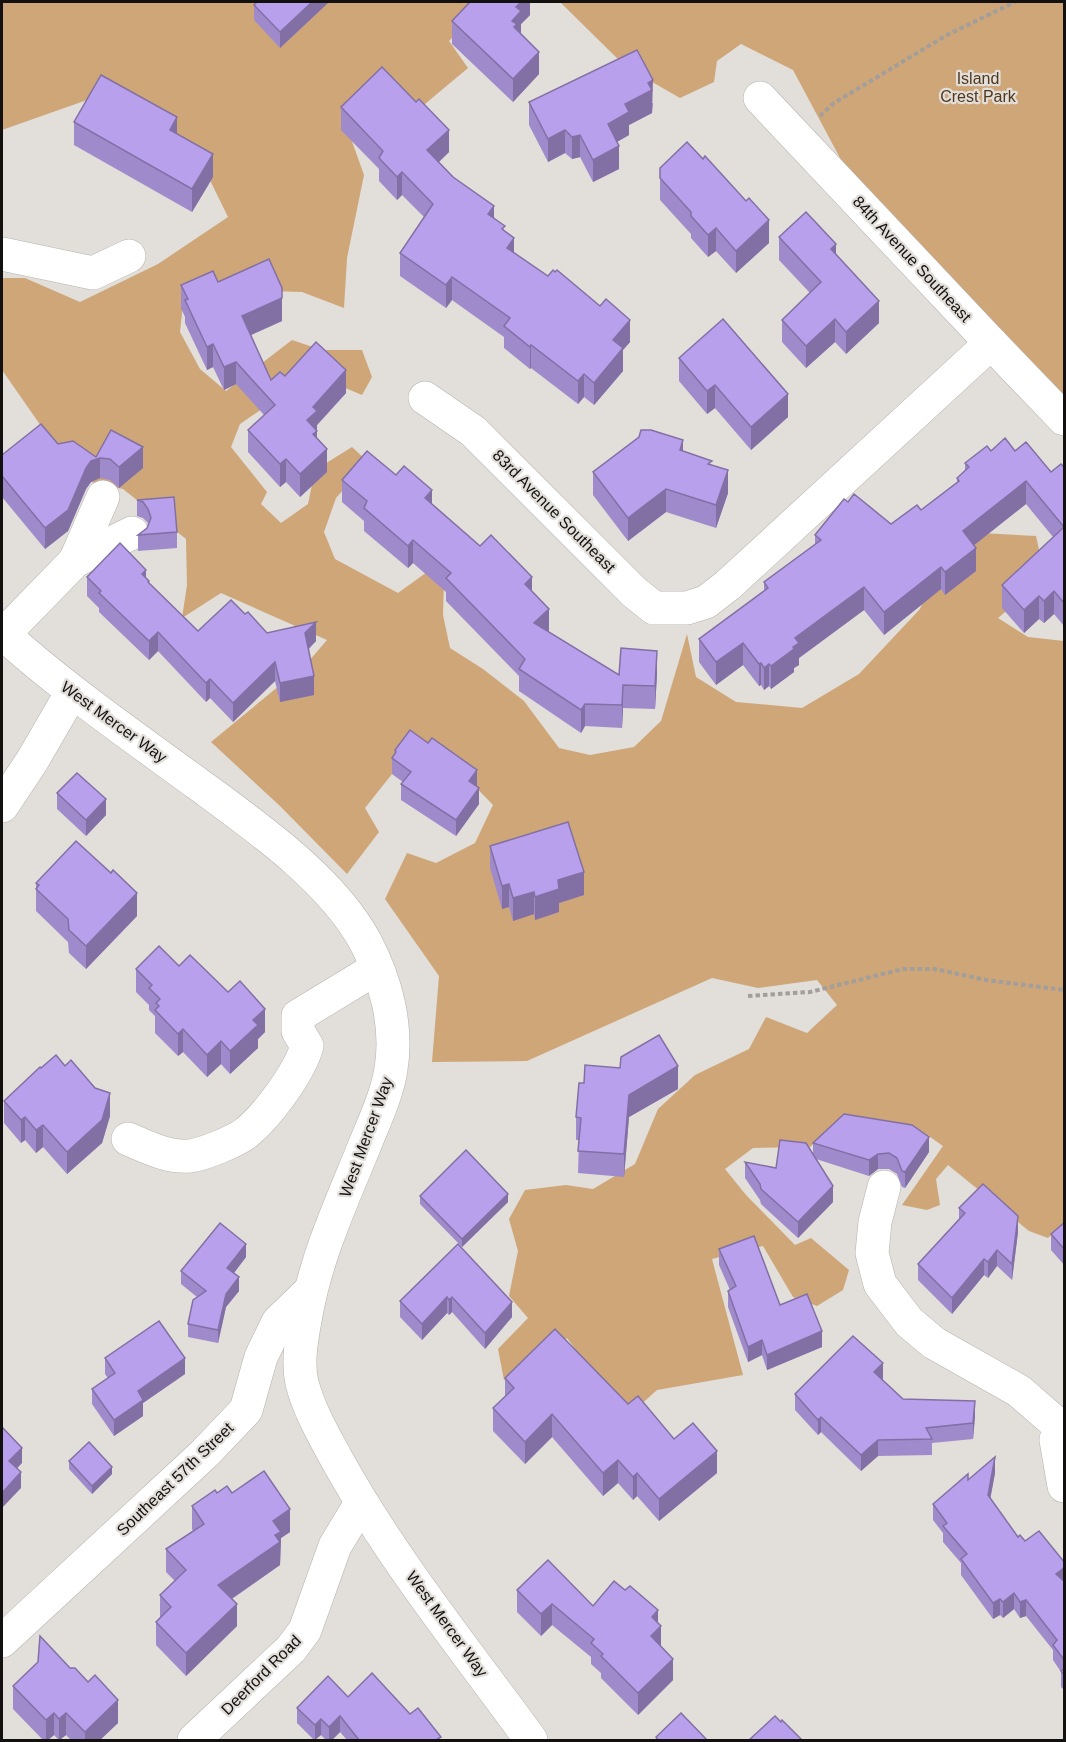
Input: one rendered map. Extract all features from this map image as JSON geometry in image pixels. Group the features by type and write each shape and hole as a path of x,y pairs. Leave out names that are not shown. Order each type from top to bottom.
{"street":[{"name":"84th Avenue Southeast","path":"760,99 1065,418"},
{"path":"2,254 93,273 129,256"},
{"name":"83rd Avenue Southeast","path":"424,398 473,431 634,592 654,608 687,608 706,602 728,585 991,343"},
{"path":"75,561 103,497"},
{"path":"2,634 75,561 132,534"},
{"name":"West Mercer Way","path":"2,634 72,692 253,824 310,872 342,909 365,941 385,987 392,1025 391,1069 376,1119 336,1217 310,1291 300,1346 302,1381 311,1412 361,1503 411,1576 531,1740"},
{"path":"2,806 32,761 72,692"},
{"path":"128,1139 157,1151 190,1156 219,1147 245,1133 278,1096 303,1060 307,1046 298,1031 298,1016 377,969"},
{"path":"884,1187 875,1222 872,1253 880,1284 909,1322 934,1343 1019,1391 1062,1434 1065,1486"},
{"name":"Southeast 57th Street","path":"2,1641 204,1454 246,1410 261,1357 278,1322 310,1291"},
{"name":"Deerford Road","path":"194,1740 291,1649 305,1630 335,1546 361,1503"}],"path":[{"path":"796,136 834,103 947,35 1015,2"},
{"path":"748,996 810,992 903,969 935,969 986,981 1065,990"}],"green space":[{"path":"2,2 489,2 449,41 468,68 419,109 349,133 364,175 347,258 344,308 302,292 270,291 183,304 180,332 200,369 226,391 292,340 322,350 362,350 372,377 362,395 343,387 291,389 240,424 231,447 267,492 261,504 281,523 308,504 315,470 352,447 368,462 336,498 324,532 335,559 398,593 434,567 444,580 443,615 450,648 483,669 524,701 559,748 590,755 634,747 661,721 687,634 696,677 736,702 802,708 859,674 920,609 961,514 982,533 1036,536 1043,567 1030,591 998,618 1028,637 1064,641 1064,1223 1048,1238 1029,1231 948,1165 936,1179 940,1205 927,1210 902,1205 943,1146 920,1130 844,1118 810,1147 753,1148 725,1169 746,1195 795,1245 811,1238 849,1270 843,1290 817,1306 793,1297 763,1246 712,1259 743,1375 657,1390 626,1418 567,1338 533,1371 504,1380 498,1349 528,1318 509,1296 518,1251 509,1219 525,1190 566,1185 593,1189 635,1164 658,1109 695,1075 749,1049 766,1017 807,1033 837,1005 817,980 758,988 712,978 527,1061 432,1062 439,976 385,899 407,853 436,863 475,843 493,805 458,769 415,745 365,808 379,832 347,874 280,806 211,742 308,662 327,640 221,593 182,618 187,585 186,539 123,489 78,479 2,370 2,278 25,278 80,302 158,264 228,217 206,172 104,94 2,130"},
{"name":"Island Crest Park","path":"560,2 1064,2 1064,395 847,171 793,70 741,44 717,61 714,82 680,98 626,67"}],"building":[{"path":"257,2 312,2 280,32 254,5"},
{"path":"470,2 521,2 516,7 521,11 512,21 517,24 514,27 539,52 513,79 452,21"},
{"path":"637,50 653,80 648,83 652,90 625,104 629,112 608,124 619,146 593,160 580,135 572,137 565,130 548,139 529,102"},
{"path":"382,67 416,102 419,99 449,130 427,150 453,177 494,206 488,214 505,226 502,229 514,238 507,248 548,276 553,270 555,272 557,270 600,306 606,299 630,320 613,340 623,348 594,383 584,374 578,381 531,345 530,347 504,326 510,318 452,277 446,285 400,253 433,204 402,172 397,177 379,158 383,151 341,107"},
{"path":"101,75 177,117 170,130 213,154 192,189 74,122"},
{"path":"687,142 703,159 705,156 746,201 749,198 769,220 736,251 716,228 708,235 691,216 691,212 660,178 660,168"},
{"path":"806,212 836,244 831,249 879,301 846,332 835,319 806,346 782,320 821,282 779,237"},
{"path":"269,259 282,288 282,298 242,316 271,380 280,372 285,376 316,342 346,370 313,407 317,411 307,420 317,431 313,434 327,449 300,474 286,459 280,464 248,430 275,405 236,362 224,367 213,344 207,347 185,300 188,299 181,285 213,271 218,282"},
{"path":"723,319 788,394 751,427 715,385 707,391 679,358"},
{"path":"41,424 58,444 73,441 96,457 111,430 143,447 119,467 110,459 100,458 91,461 68,510 45,528 2,476 2,455"},
{"path":"641,430 651,430 683,440 680,450 712,461 708,464 728,470 716,505 666,489 628,518 593,472 639,437"},
{"path":"1005,438 1015,451 1026,442 1051,472 1061,464 1065,468 1064,603 1054,591 1044,601 1039,596 1024,610 1002,585 1064,527 1026,481 963,531 976,548 945,572 941,567 884,612 864,587 795,638 799,643 793,647 794,649 771,666 769,664 764,668 743,643 716,662 699,639 768,588 764,582 821,540 815,535 844,499 848,502 854,494 891,524 917,505 921,510 959,481 957,478 969,467 965,463 987,446 991,451"},
{"path":"367,451 396,475 404,466 432,490 425,498 480,546 491,535 532,577 525,584 549,609 534,623 619,675 621,648 657,651 655,686 623,685 622,705 585,704 581,710 519,669 525,659 446,578 451,573 413,540 408,546 364,508 367,501 342,480"},
{"path":"174,497 177,532 138,535 147,528 151,518 143,502 137,500"},
{"path":"120,543 146,570 142,574 148,582 198,631 231,600 245,614 248,612 267,633 316,622 305,633 314,676 280,683 275,662 233,703 210,679 206,683 158,632 149,641 99,593 101,591 87,577"},
{"path":"410,730 428,743 432,738 477,770 469,781 479,788 456,820 401,784 411,772 392,758 395,750"},
{"path":"77,773 106,799 86,820 57,793"},
{"path":"568,822 584,872 558,880 559,889 535,897 534,892 513,898 509,884 502,886 490,846"},
{"path":"76,841 111,873 113,870 137,893 86,946 69,930 68,919 36,889 39,885 36,883"},
{"path":"159,946 179,966 190,955 228,992 240,981 265,1009 253,1020 258,1025 230,1051 221,1041 207,1055 183,1029 178,1034 155,1010 159,1006 156,1003 160,999 149,988 152,985 136,969"},
{"path":"659,1035 678,1066 629,1095 624,1154 578,1151 581,1118 576,1117 579,1083 584,1083 585,1065 620,1068 621,1057"},
{"path":"56,1055 65,1066 71,1060 95,1088 110,1093 102,1120 67,1152 43,1125 36,1130 25,1117 21,1120 4,1101"},
{"path":"844,1114 912,1125 929,1137 905,1172 902,1171 897,1158 889,1153 878,1154 869,1160 813,1143"},
{"path":"780,1140 806,1143 833,1186 798,1222 761,1189 745,1162 776,1168"},
{"path":"466,1150 508,1194 462,1239 420,1196"},
{"path":"983,1184 1018,1216 1012,1264 997,1250 988,1262 984,1259 952,1298 918,1264 965,1213 959,1208"},
{"path":"1065,1222 1065,1250 1051,1234"},
{"path":"220,1223 246,1244 227,1268 239,1277 226,1294 218,1330 188,1324 193,1300 206,1291 181,1271"},
{"path":"754,1236 780,1305 807,1294 822,1331 767,1355 762,1340 748,1347 728,1291 736,1286 719,1249"},
{"path":"458,1244 512,1302 485,1333 452,1297 449,1300 447,1297 422,1324 400,1301"},
{"path":"159,1321 185,1358 138,1391 143,1400 114,1420 92,1389 115,1373 105,1358"},
{"path":"555,1329 628,1404 638,1396 674,1439 693,1423 717,1451 659,1499 637,1473 633,1477 618,1460 603,1473 552,1414 525,1442 493,1408 514,1388 505,1378"},
{"path":"853,1336 883,1363 874,1372 903,1399 975,1401 973,1423 926,1428 932,1439 878,1440 861,1455 821,1417 818,1420 795,1394"},
{"path":"2,1427 22,1448 9,1461 21,1472 2,1493"},
{"path":"89,1442 112,1467 92,1486 69,1461"},
{"path":"995,1457 988,1495 1018,1537 1020,1535 1025,1541 1039,1531 1065,1563 1065,1567 1056,1574 1065,1582 1065,1661 1053,1645 1057,1640 1026,1600 1020,1602 1014,1593 1003,1602 1000,1599 993,1603 961,1559 967,1554 943,1526 947,1523 933,1504 968,1474 968,1480"},
{"path":"264,1471 290,1509 273,1521 281,1532 275,1535 280,1542 218,1585 237,1604 186,1653 156,1622 171,1607 160,1595 186,1570 166,1549 204,1524 192,1506 215,1490 217,1493 227,1486 232,1493"},
{"path":"548,1560 593,1606 614,1581 625,1590 630,1586 658,1610 652,1617 661,1626 651,1636 673,1659 638,1693 601,1656 603,1654 591,1643 594,1639 552,1604 541,1614 517,1590"},
{"path":"40,1636 70,1668 75,1668 88,1682 95,1675 118,1700 85,1732 66,1713 59,1719 54,1713 46,1720 13,1686 38,1662"},
{"path":"372,1673 410,1714 418,1708 441,1737 436,1740 359,1740 340,1716 329,1727 321,1719 315,1725 297,1708 328,1676 348,1697"},
{"path":"681,1713 707,1740 658,1740 656,1737"},
{"path":"775,1716 781,1722 782,1720 802,1740 749,1740"}]}
